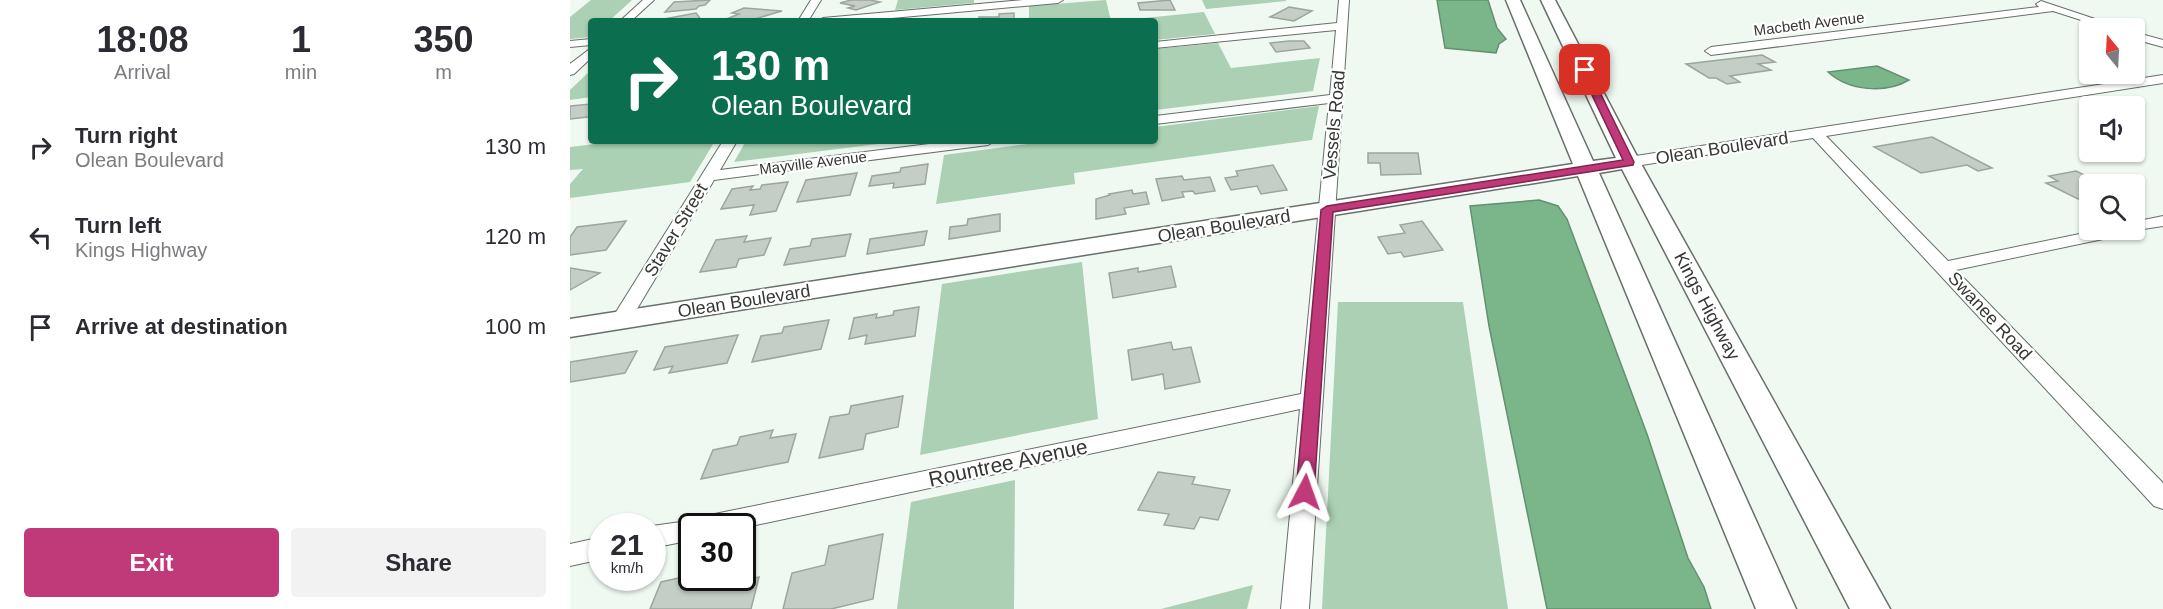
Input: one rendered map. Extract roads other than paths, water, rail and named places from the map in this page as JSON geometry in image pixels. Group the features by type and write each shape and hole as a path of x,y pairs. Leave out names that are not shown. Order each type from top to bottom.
{"main road":[{"path":"1513,0 1584,169 1776,609"},
{"name":"Kings Highway","path":"1548,0 1629,162 1870,609"},
{"name":"Olean Boulevard","path":"570,328 1629,162"}],"street":[{"path":"628,18 648,0"},
{"path":"805,18 816,0"},
{"path":"850,18 983,3 1058,0"},
{"name":"Vessels Road","path":"1296,609 1344,0"},
{"path":"2030,0 2085,18"},
{"name":"Macbeth Avenue","path":"1711,51 2054,8"},
{"path":"1158,45 1342,26"},
{"path":"2145,38 2163,44"},
{"path":"570,44 588,42"},
{"path":"570,71 588,55"},
{"name":"Olean Boulevard","path":"1629,162 2163,79"},
{"path":"1158,120 1336,98"},
{"name":"Swanee Road","path":"1816,133 2162,497"},
{"name":"Staver Street","path":"621,320 728,144"},
{"name":"Mayville Avenue","path":"709,176 964,144"},
{"path":"2145,225 2163,221"},
{"path":"1943,267 2079,239"},
{"name":"Rountree Avenue","path":"756,515 1312,399"},
{"path":"570,555 588,551"}]}
